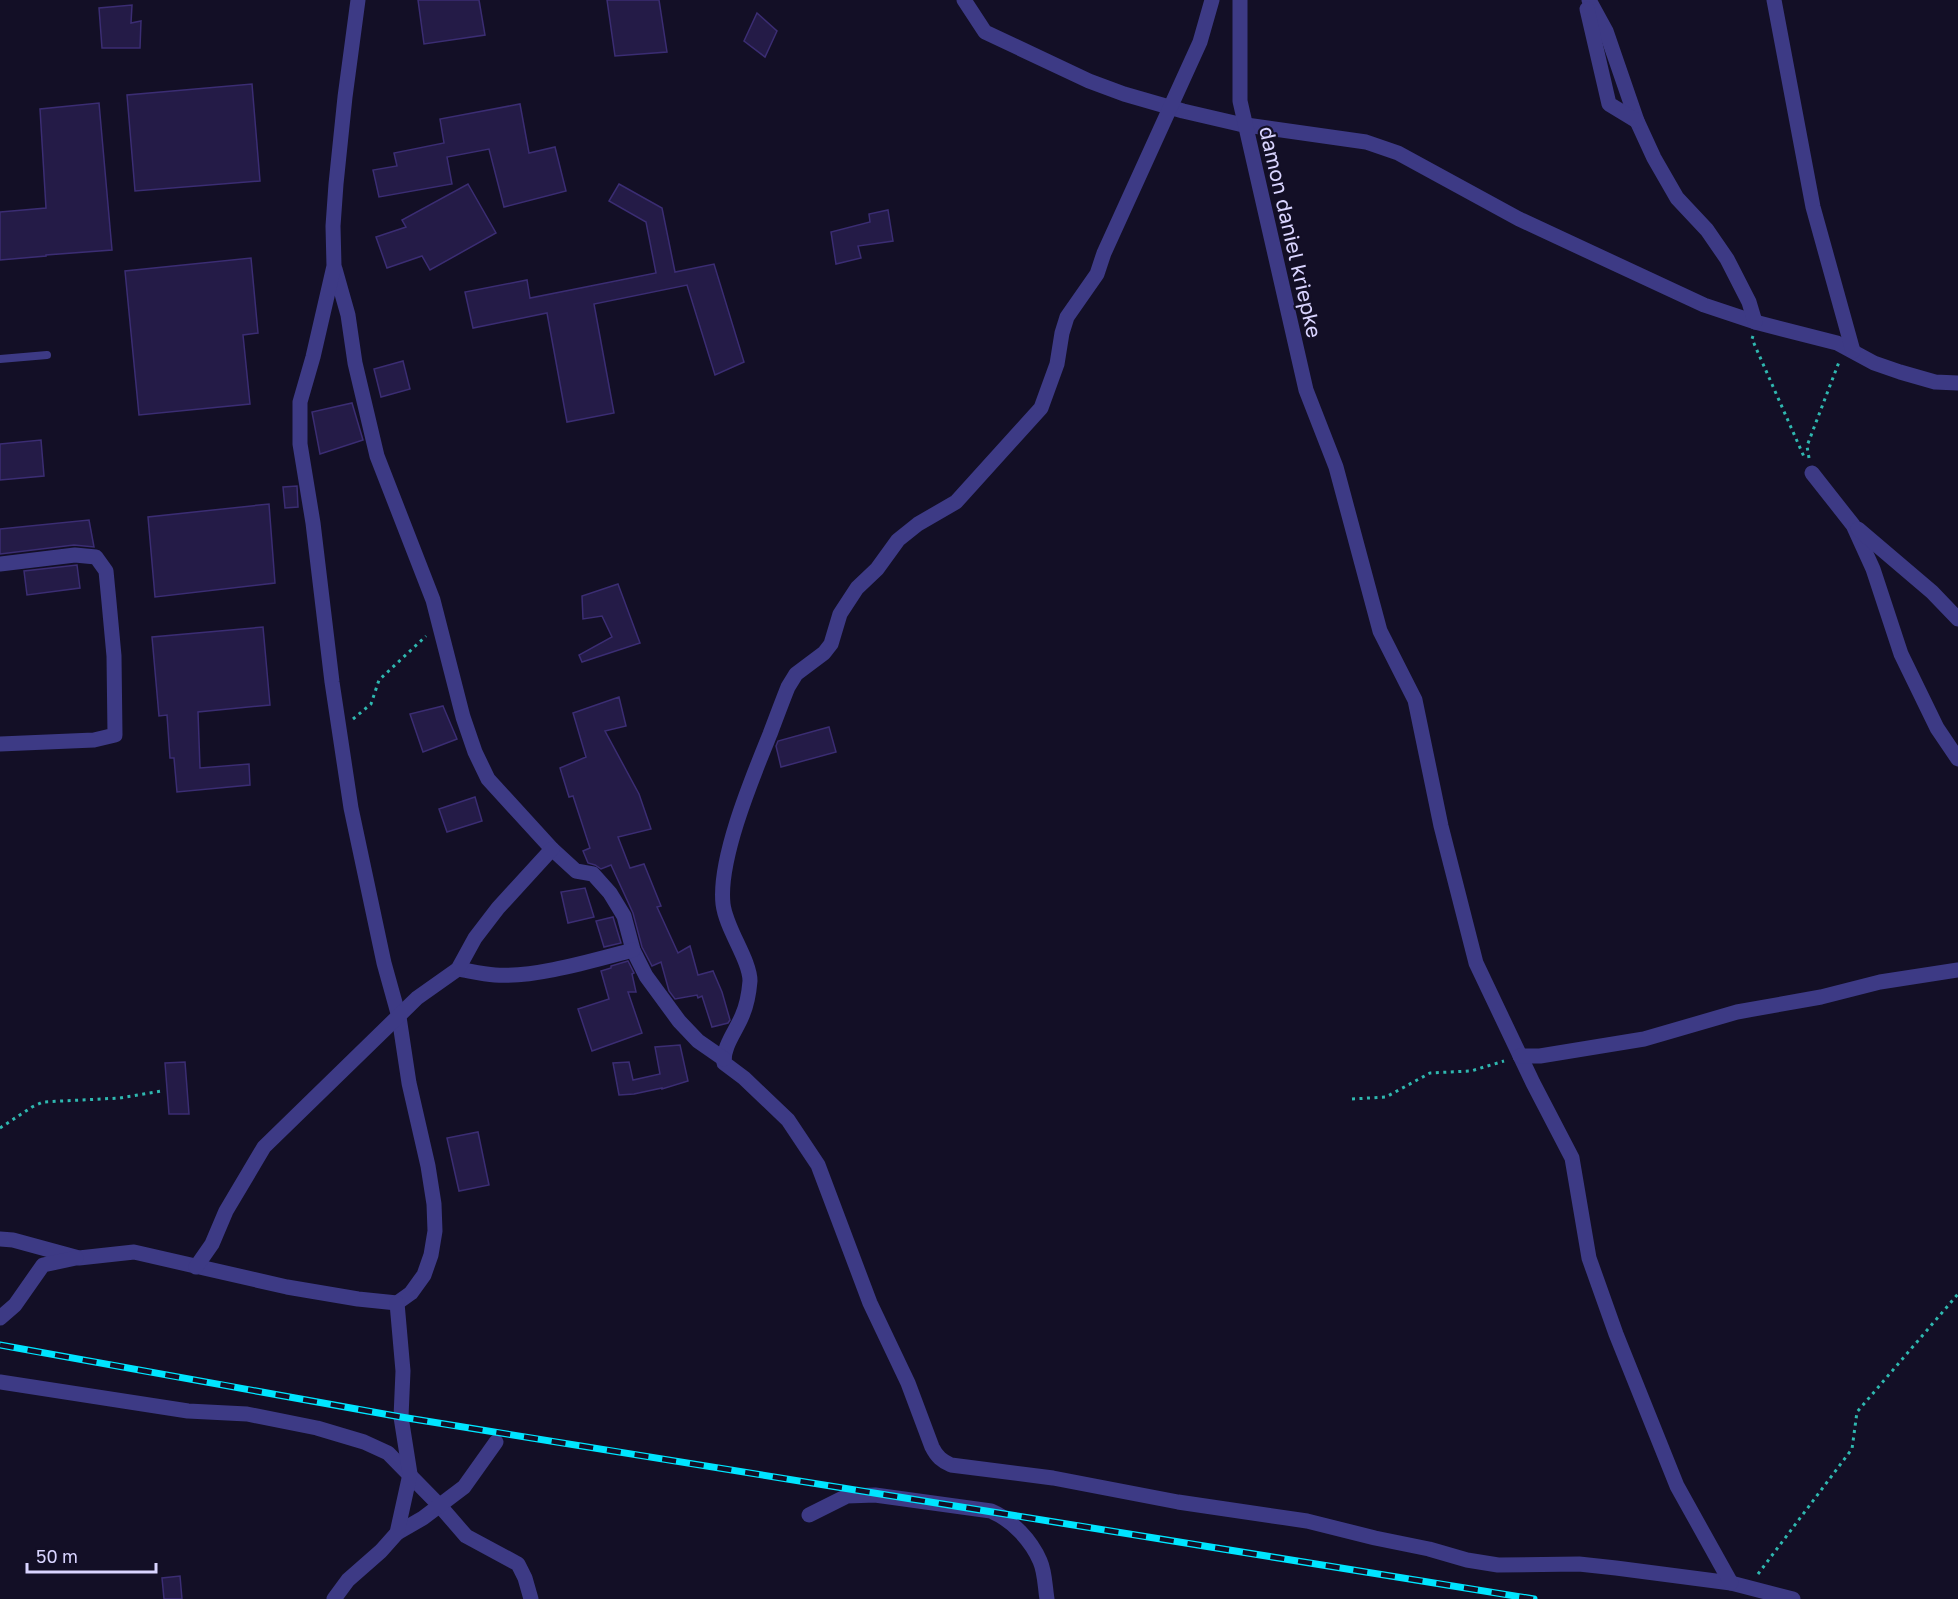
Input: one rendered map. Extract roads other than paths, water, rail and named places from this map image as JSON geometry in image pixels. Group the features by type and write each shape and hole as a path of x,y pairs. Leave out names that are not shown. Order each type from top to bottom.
{"street":[{"path":"358,0 336,184 333,226 334,266 348,315 355,363 377,456 433,600 463,717 475,752 488,779 552,849 576,871 593,874 610,893 624,916 633,950 646,976 679,1021 698,1041 724,1059 728,1066 788,1120 818,1165 870,1303 908,1383 936,1455 951,1465 1053,1478 1178,1502 1307,1521 1467,1560 1498,1565 1579,1564 1731,1583 1793,1599"},
{"path":"964,0 986,32 1089,81 1124,94 1245,125 1366,142 1398,153 1530,224 1704,305 1849,349 1874,363 1900,372 1935,382 1958,383"},
{"path":"724,1059 745,1006 750,978 729,930 723,906 722,891 728,854 746,797 788,687 796,674 825,653 831,644 840,614 857,588 877,569 898,540 918,524 956,502 1041,408 1057,364 1067,318 1097,274 1104,253 1169,106 1200,42 1212,0"},
{"name":"damon daniel kriepke","path":"1240,0 1240,102 1306,390 1336,467 1380,631 1415,700 1441,826 1476,963 1572,1158 1589,1258 1616,1335 1677,1486 1731,1583"},
{"path":"1587,0 1606,31 1637,121 1654,158 1677,198 1707,230 1727,259 1749,302 1755,322"},
{"path":"1587,0 1609,104 1637,121"},
{"path":"1774,0 1813,207 1849,349"},
{"path":"0,1318 15,1305 43,1265 79,1258 134,1252 286,1287 397,1303 411,1293 424,1275 435,1232 434,1204 428,1166 409,1083 399,1017 384,963 351,808 313,523 300,444 300,402 334,266"},
{"path":"1812,473 1853,525 1932,592 1958,619"},
{"path":"1853,525 1873,569 1901,654 1937,728 1958,759"},
{"path":"0,564 75,555 96,557 106,571 114,657 115,735 94,740 0,744"},
{"path":"196,1267 212,1244 226,1211 264,1147 417,998 458,969 475,938 498,908 552,849"},
{"path":"458,969 496,975 529,973 579,964 633,950"},
{"path":"1520,1056 1540,1056 1644,1039 1737,1012 1821,997 1880,982 1958,970"},
{"path":"0,1239 13,1240 79,1258"},
{"path":"397,1303 403,1371 401,1417 410,1474 397,1533"},
{"path":"0,1382 103,1396 188,1411 248,1414 317,1428 364,1442 388,1453 441,1506 466,1536 518,1564 531,1599"},
{"path":"334,1599 348,1580 381,1551 397,1533 441,1506 464,1487 496,1442"},
{"path":"809,1515 847,1496 857,1495 875,1495 991,1511 1004,1516 1028,1542 1040,1562 1047,1599"}],"lane":[{"path":"0,359 48,355"}],"railway":[{"path":"0,1345 401,1417 1534,1599"}]}
